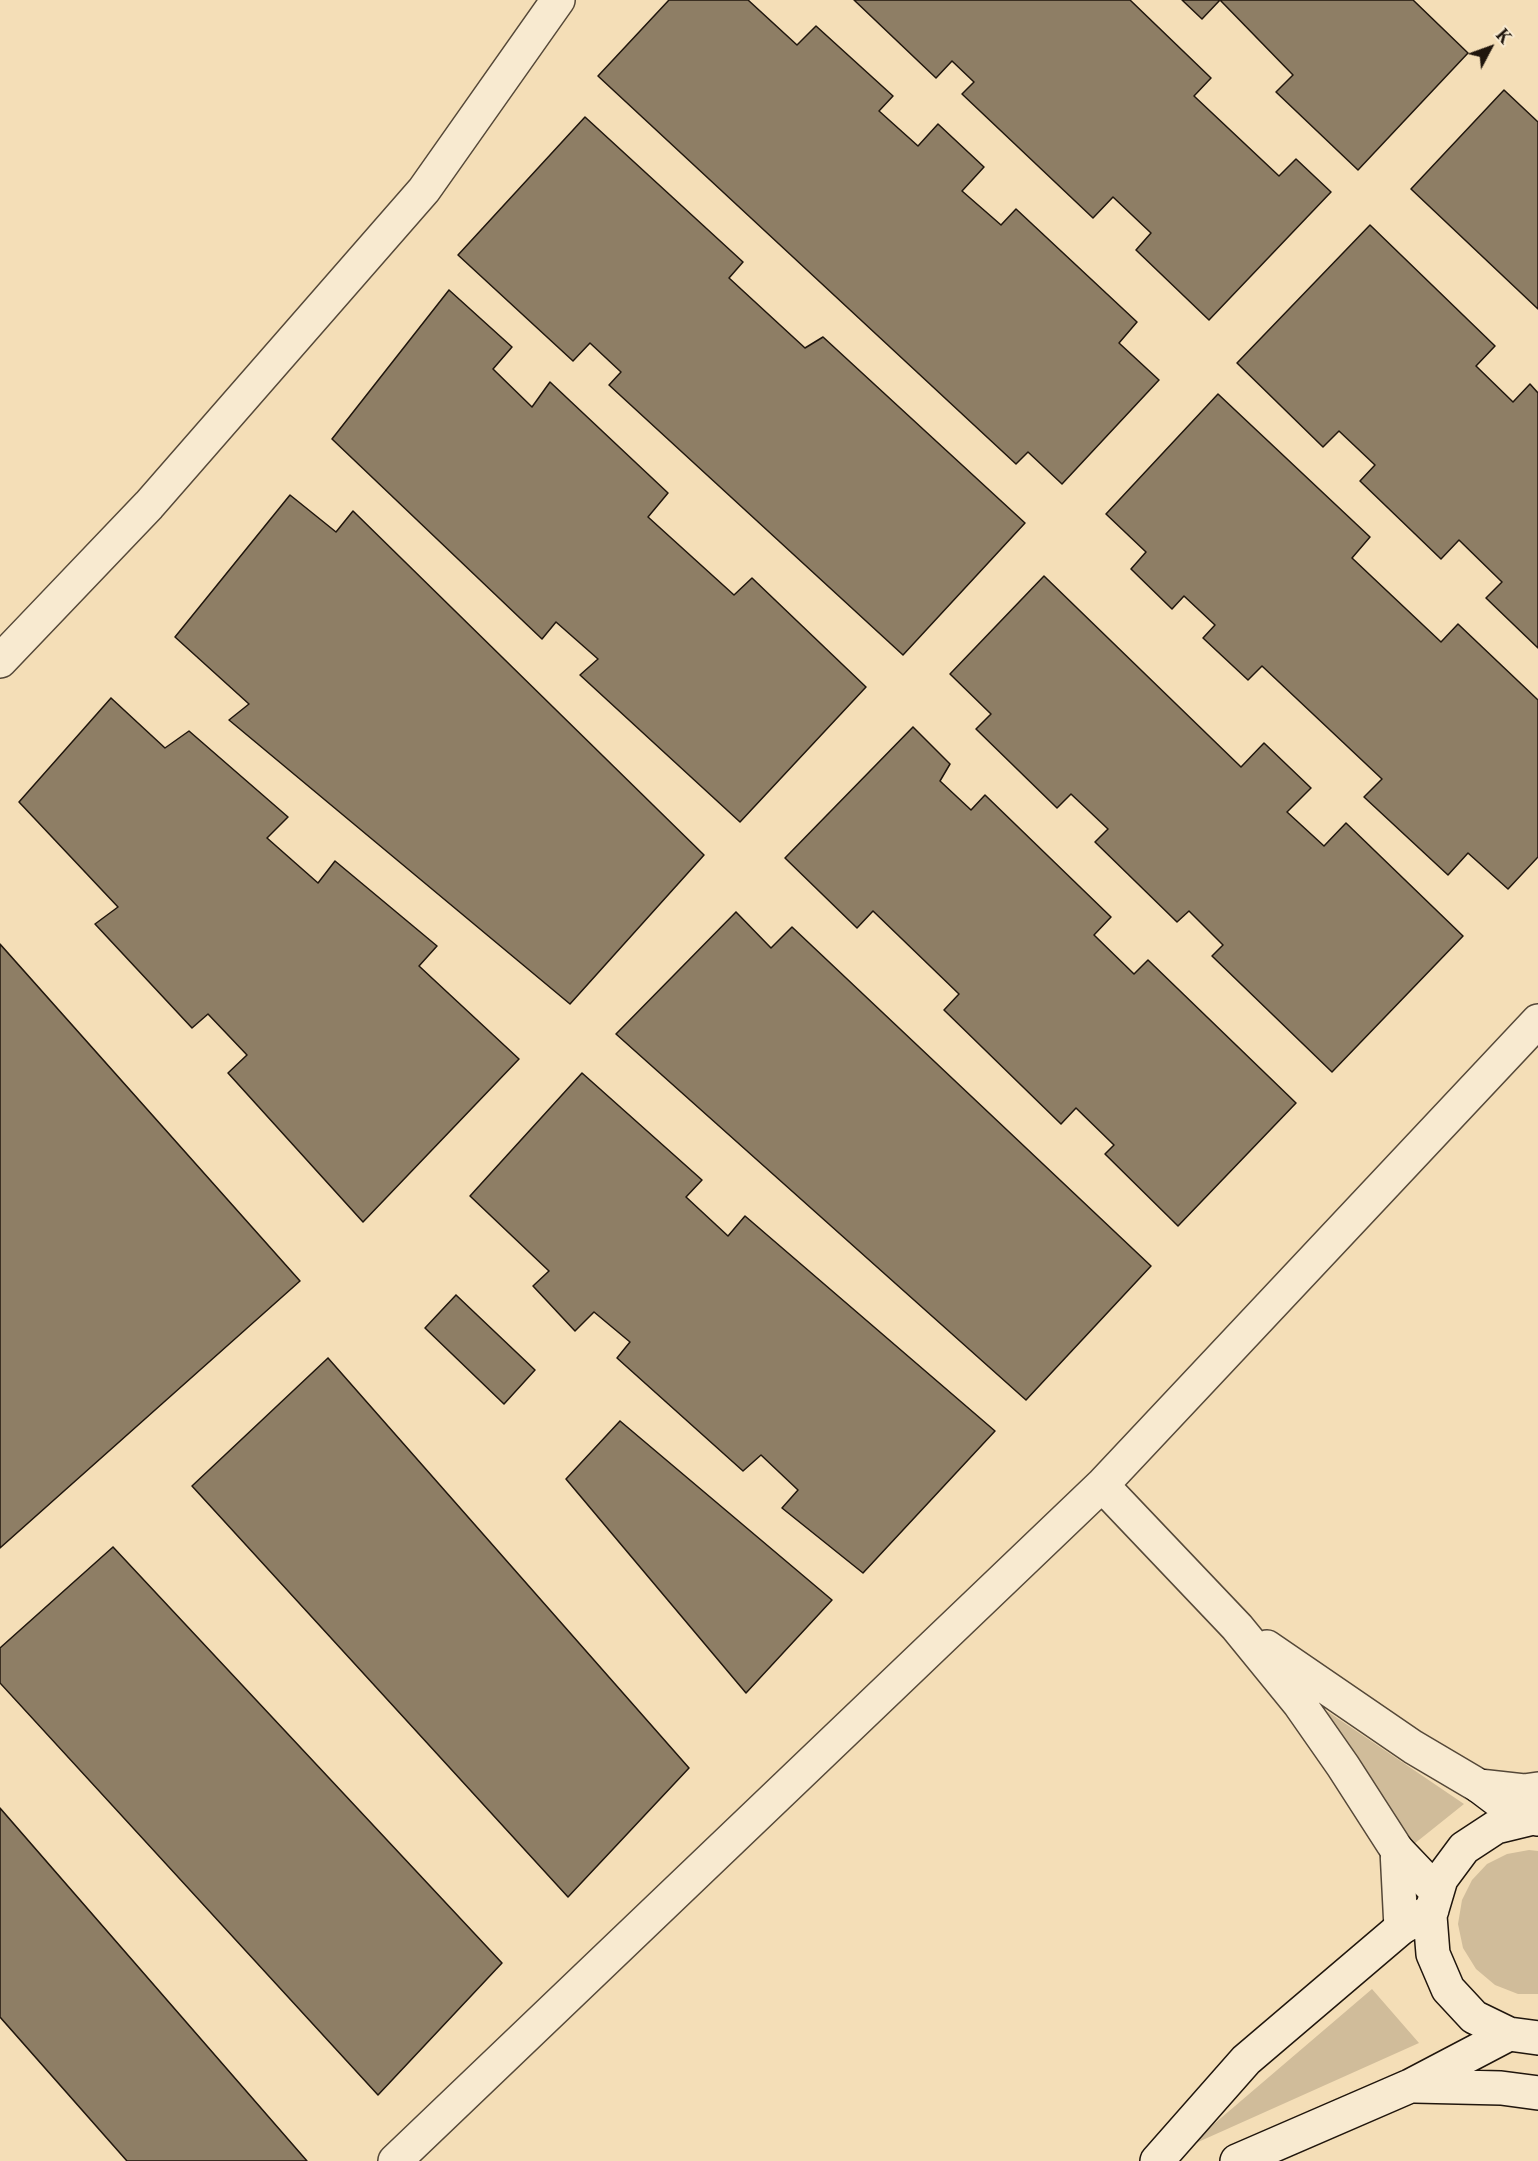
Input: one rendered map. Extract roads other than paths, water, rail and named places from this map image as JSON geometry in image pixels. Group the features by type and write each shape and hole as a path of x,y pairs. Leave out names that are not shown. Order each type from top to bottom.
{"street":[{"path":"0,661 149,505 424,190 558,0"},
{"path":"395,2161 1102,1485 1538,1022"},
{"path":"1102,1485 1237,1627 1299,1703 1397,1850 1434,1901"},
{"path":"1237,1627 1413,1746 1479,1786 1534,1812"},
{"path":"1527,2039 1474,2018 1448,1989 1433,1954 1430,1916 1441,1879 1464,1848 1496,1827 1534,1812"},
{"path":"1397,1850 1401,1928"},
{"path":"1157,2161 1246,2060 1434,1901"},
{"path":"1238,2161 1410,2086 1527,2039"},
{"path":"1410,2086 1501,2088 1538,2093"}]}
